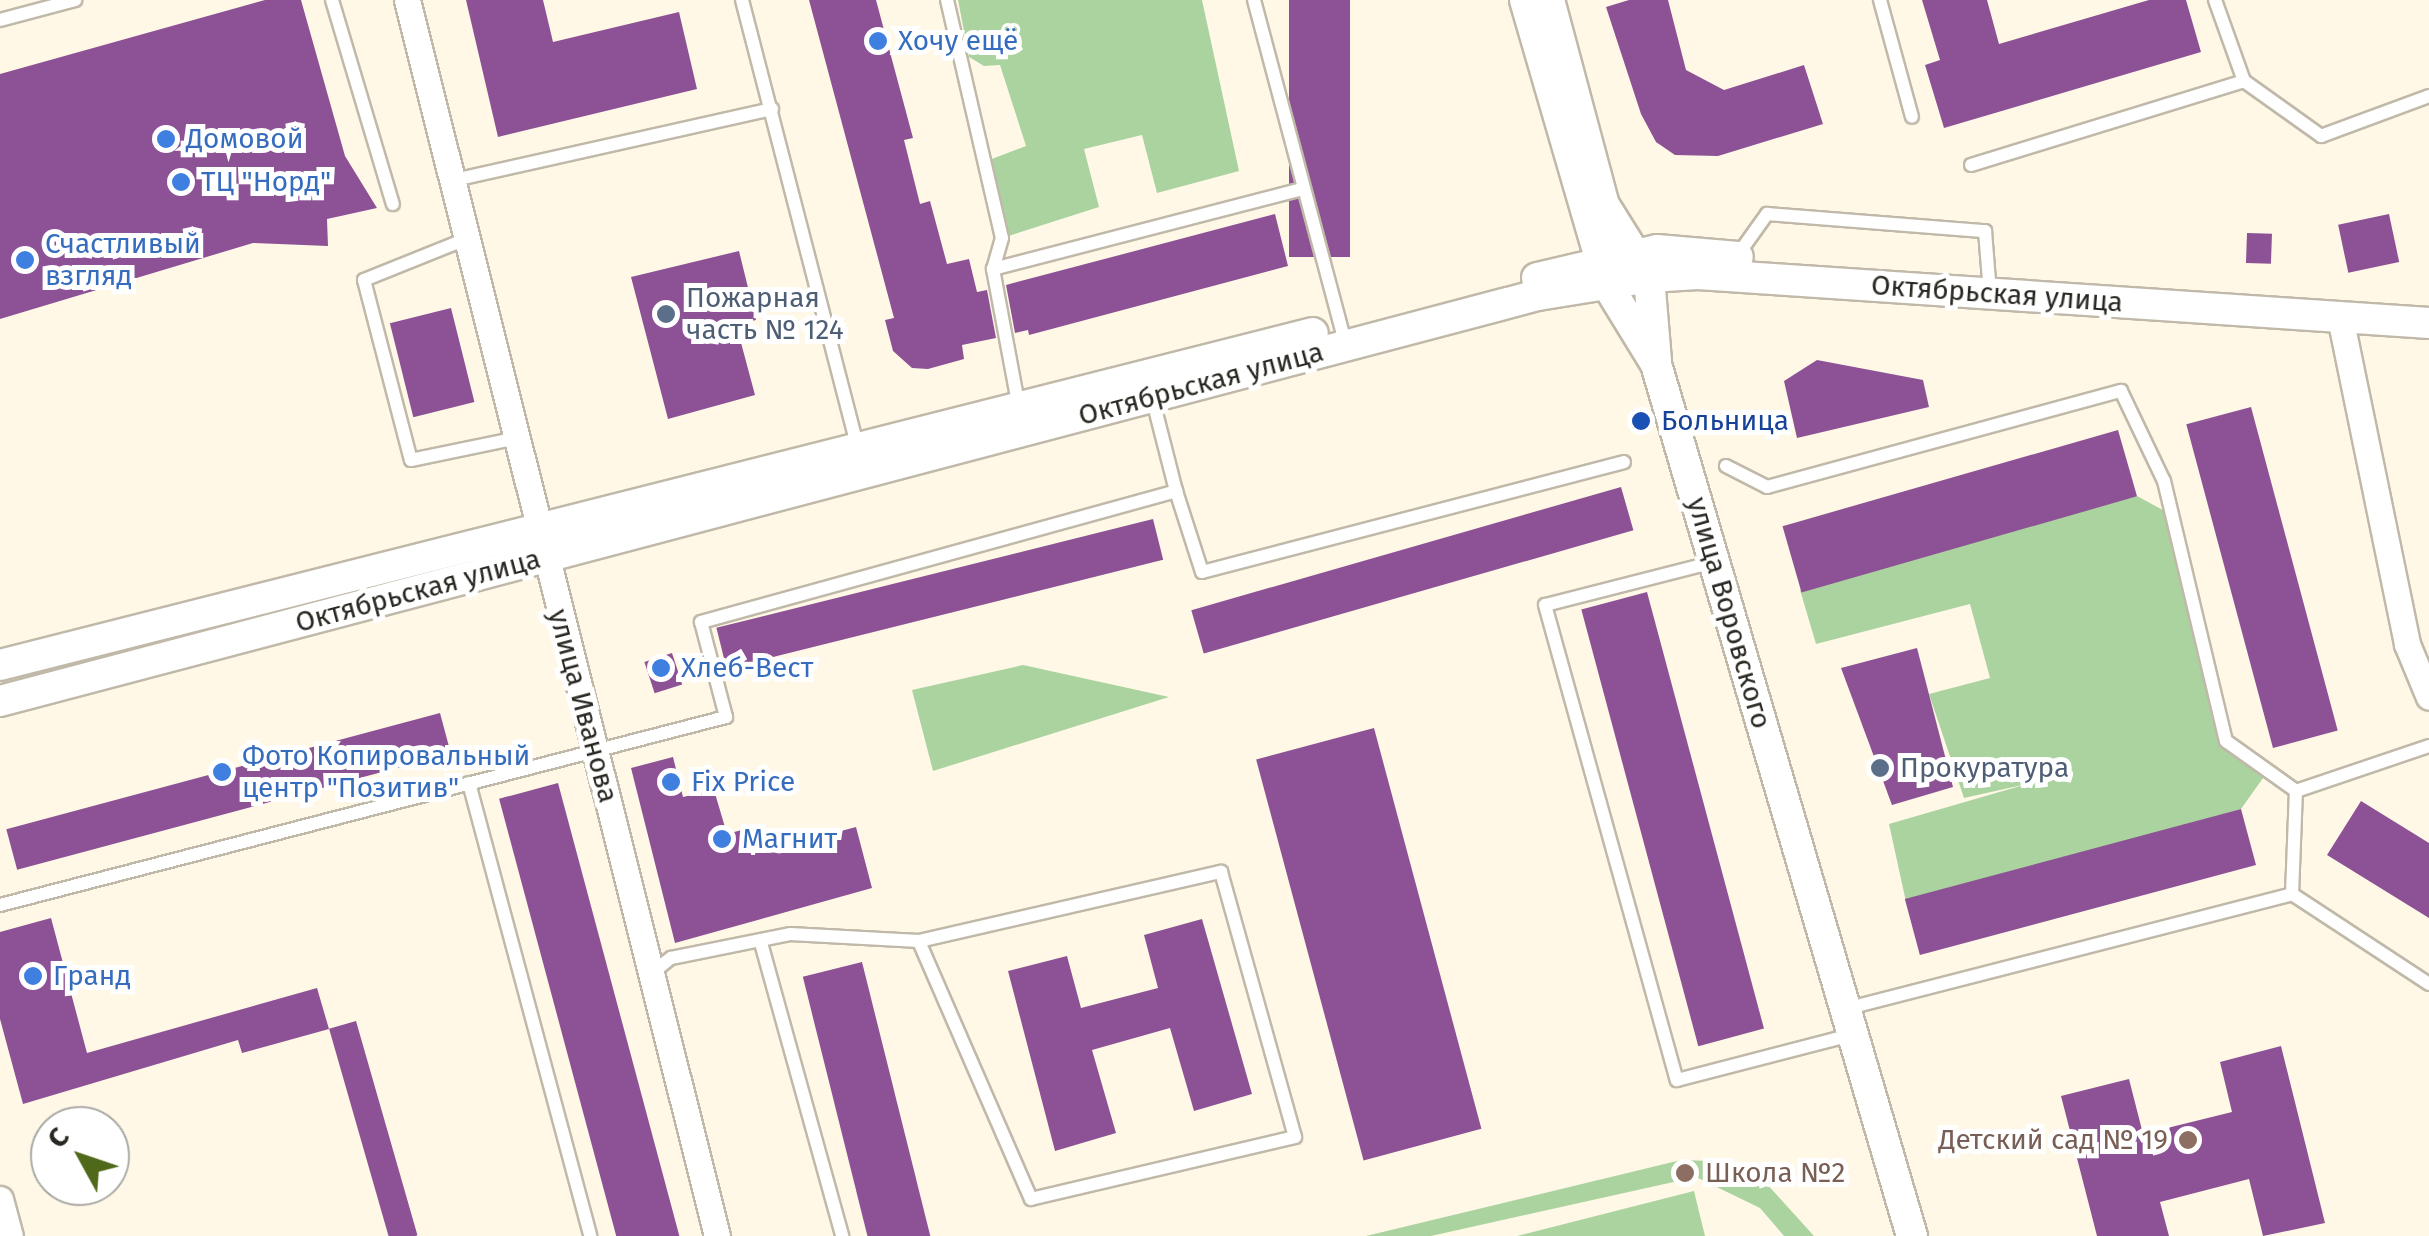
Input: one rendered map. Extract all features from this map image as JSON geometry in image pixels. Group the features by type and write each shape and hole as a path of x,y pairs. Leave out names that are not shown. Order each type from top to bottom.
{"street":[{"name":"улица Иванова","path":"407,0 718,1236"},
{"name":"улица Воровского","path":"1525,0 1605,275 1656,364 1912,1236"},
{"path":"1550,0 1604,204 1642,266 1656,364"},
{"name":"Октябрьская улица","path":"0,701 543,543 1021,419 1152,396 1343,336 1538,294 1642,266 1730,266 2429,323"},
{"path":"1990,285 2429,306"},
{"path":"2340,317 2407,644 2429,697"},
{"path":"1021,419 1343,336"},
{"path":"0,665 543,543"},
{"path":"0,1200 10,1236"}],"lane":[{"path":"0,20 74,0"},
{"path":"332,0 393,204"},
{"path":"742,0 861,461"},
{"path":"947,0 1002,238 994,269 1021,419"},
{"path":"1254,0 1343,336"},
{"path":"1880,0 1912,117"},
{"path":"2216,0 2244,81 2321,136 2429,96"},
{"path":"1971,165 2244,81"},
{"path":"454,180 772,108"},
{"path":"994,269 1303,190"},
{"path":"1730,266 1767,214 1985,231 1990,285"},
{"path":"466,239 364,280 411,460 516,438"},
{"path":"1726,466 1767,487 2121,391 2164,481 2226,741 2296,791"},
{"path":"1152,396 1202,572 1624,462"},
{"path":"0,906 726,717 701,622 1176,491"},
{"path":"1714,562 1545,604 1677,1080 1848,1022 2292,894 2429,984"},
{"path":"2296,791 2429,746"},
{"path":"469,783 590,1236"},
{"path":"2292,894 2296,791"},
{"path":"651,974 671,958 761,943 790,934 919,941 1221,872 1295,1137 1032,1199 919,941"},
{"path":"761,943 842,1236"}],"green space":[{"path":"958,0 1202,0 1239,171 1157,193 1142,135 1084,149 1099,207 1002,238 984,162 1026,146 1000,65 984,66 969,57"},
{"path":"2137,496 2172,515 2226,741 2268,771 2241,809 1906,902 1889,824 2027,784 1964,798 1929,694 1990,678 1970,604 1816,644 1800,590"},
{"path":"1023,665 1169,697 933,771 912,690"},
{"path":"1681,1160 1710,1161 1766,1183 1814,1236 1784,1236 1760,1208 1696,1177 1431,1236 1366,1236"},
{"path":"1694,1191 1705,1236 1517,1236"}],"building":[{"name":"ТЦ \"Норд\"","path":"265,0 301,0 345,156 377,208 327,219 328,246 253,243 0,319 0,74"},
{"path":"466,0 543,0 553,42 679,12 697,89 498,137"},
{"path":"809,0 876,0 913,138 904,140 920,204 930,201 947,264 969,259 977,292 987,290 996,338 962,345 964,359 928,369 912,368 893,351 885,320 894,318"},
{"path":"1289,0 1350,0 1350,257 1289,257"},
{"path":"1629,0 1668,0 1686,70 1724,90 1804,65 1823,124 1718,156 1675,155 1656,142 1641,114 1606,7"},
{"path":"1922,0 1987,0 1999,44 2149,0 2186,0 2201,52 1944,128 1925,65 1940,60"},
{"path":"1275,214 1288,266 1029,335 1028,330 1015,333 1006,285"},
{"path":"2389,214 2399,262 2348,273 2338,225"},
{"path":"2247,233 2272,234 2271,264 2246,263"},
{"path":"739,251 756,320 736,324 755,395 668,419 631,277"},
{"path":"451,308 474,402 413,417 390,323"},
{"path":"1817,360 1923,380 1929,407 1797,438 1784,381"},
{"path":"2251,407 2338,731 2273,748 2186,424"},
{"path":"2118,430 2137,496 1802,593 1783,526"},
{"path":"1621,487 1633,530 1204,653 1191,610"},
{"path":"1153,519 1163,560 727,669 716,628"},
{"path":"1647,592 1764,1029 1698,1046 1581,610"},
{"path":"1917,648 1953,787 1892,805 1841,668"},
{"name":"Хлеб-Вест","path":"672,653 682,684 655,693 644,662"},
{"path":"440,713 451,754 17,870 6,829"},
{"path":"1374,728 1481,1129 1364,1160 1256,760"},
{"path":"673,757 683,797 714,790 727,834 760,825 766,851 856,827 872,888 675,943 631,768"},
{"path":"558,783 679,1236 616,1236 499,799"},
{"path":"2361,801 2429,843 2429,918 2327,855"},
{"path":"2241,809 2256,865 1920,955 1905,899"},
{"path":"51,918 87,1053 317,988 329,1029 242,1053 238,1040 23,1104 0,1019 0,932"},
{"path":"1202,919 1252,1094 1194,1111 1170,1028 1092,1050 1116,1133 1055,1151 1008,971 1067,956 1081,1008 1158,988 1144,935"},
{"path":"862,962 930,1236 867,1236 803,977"},
{"path":"356,1021 417,1235 389,1236 329,1029"},
{"path":"2281,1046 2325,1223 2263,1236 2249,1179 2160,1202 2169,1236 2097,1236 2061,1096 2129,1079 2143,1134 2232,1112 2220,1062"}],"place":[{"name":"Хочу ещё","path":"878,41"},
{"name":"Домовой","path":"166,139"},
{"name":"ТЦ \"Норд\"","path":"181,182"},
{"name":"Счастливый взгляд","path":"25,260"},
{"name":"Пожарная часть № 124","path":"666,314"},
{"name":"Больница","path":"1641,421"},
{"name":"Хлеб-Вест","path":"661,668"},
{"name":"Прокуратура","path":"1880,768"},
{"name":"Фото Копировальный центр \"Позитив\"","path":"222,772"},
{"name":"Fix Price","path":"671,782"},
{"name":"Магнит","path":"722,839"},
{"name":"Гранд","path":"33,976"},
{"name":"Детский сад № 19","path":"2188,1140"},
{"name":"Школа №2","path":"1685,1173"}]}
